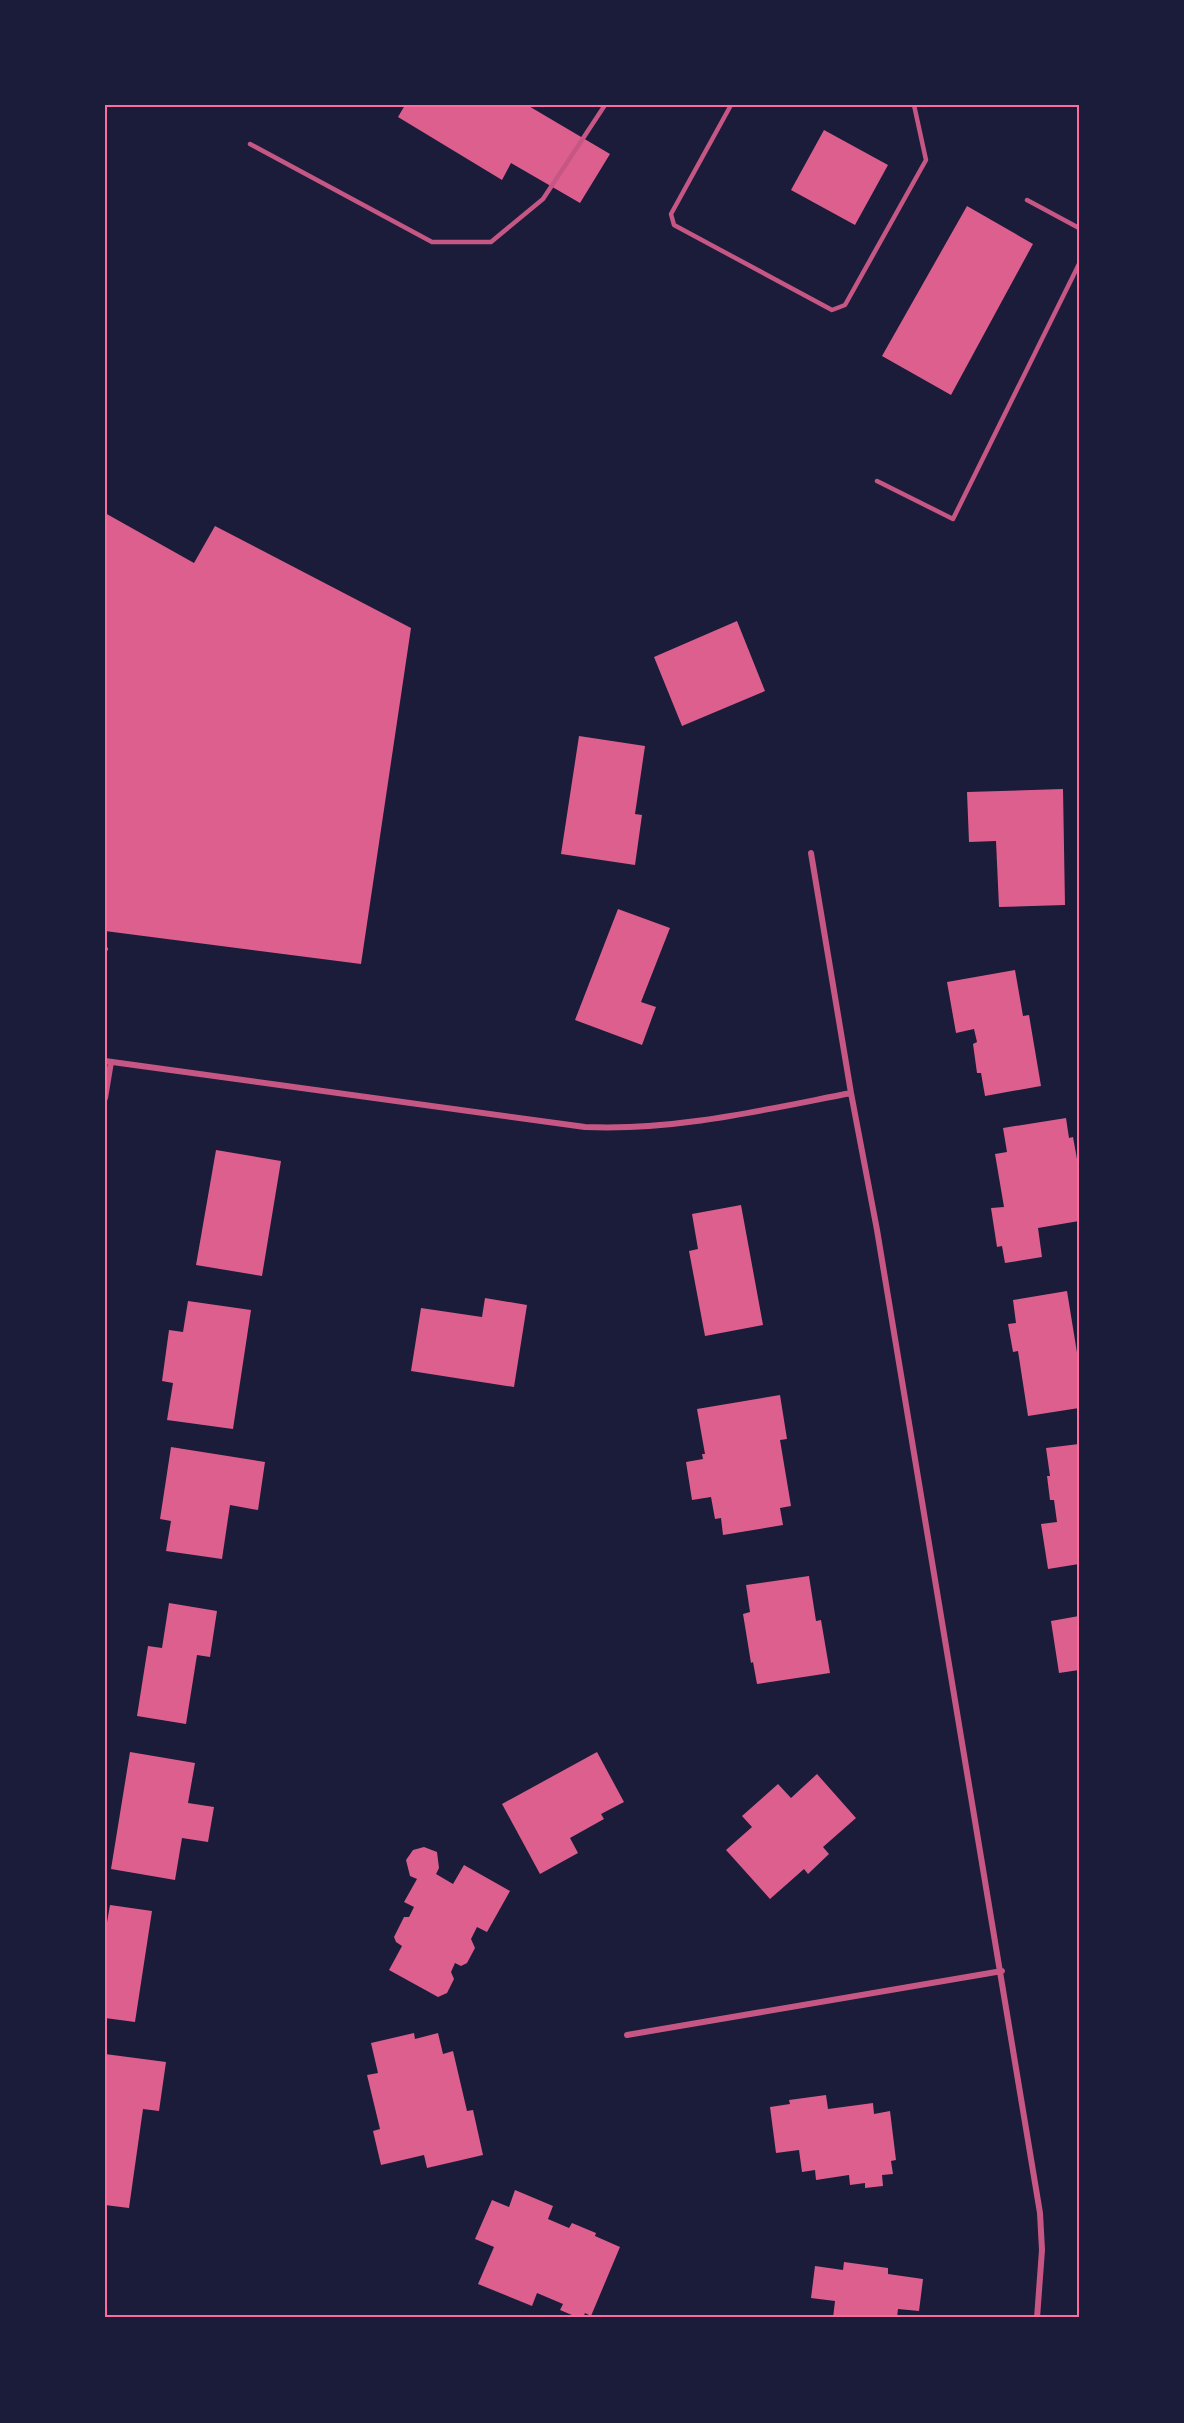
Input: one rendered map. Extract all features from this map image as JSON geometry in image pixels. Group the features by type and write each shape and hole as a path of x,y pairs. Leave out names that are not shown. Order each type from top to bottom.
{"street":[{"path":"811,853 851,1093 881,1251 962,1745 1002,1971 1040,2213 1042,2261 1037,2318"},
{"path":"105,1098 108,1061 585,1127 655,1126 718,1118 851,1093"},
{"path":"627,2035 1002,1971"}],"lane":[{"path":"250,144 432,242 491,242 543,199 604,105"},
{"path":"731,105 671,214 674,225 831,310 845,304 926,160 914,105"},
{"path":"1027,200 1079,228"},
{"path":"877,480 952,519 1079,264"}],"building":[{"path":"405,105 527,105 610,154 580,203 511,163 502,180 398,117"},
{"path":"824,130 888,165 855,225 791,190"},
{"path":"967,206 1033,244 951,395 882,356"},
{"path":"105,513 194,563 215,526 411,628 361,964 105,931"},
{"path":"737,621 765,691 682,726 654,657"},
{"path":"579,736 645,746 635,814 642,815 635,865 561,854"},
{"path":"1063,789 1065,905 999,907 996,841 969,842 967,792"},
{"path":"618,909 670,928 641,1002 656,1007 642,1045 575,1020"},
{"path":"1015,970 1023,1016 1029,1015 1041,1086 985,1096 981,1073 977,1073 973,1044 977,1042 974,1029 956,1033 947,982"},
{"path":"1066,1118 1069,1138 1073,1137 1079,1170 1079,1221 1038,1228 1042,1257 1005,1263 1002,1246 997,1247 991,1208 1004,1207 995,1154 1007,1152 1003,1128"},
{"path":"216,1150 281,1161 262,1276 196,1265"},
{"path":"741,1205 763,1325 705,1336 689,1251 698,1249 692,1214"},
{"path":"1067,1291 1079,1365 1079,1408 1028,1416 1018,1351 1013,1352 1008,1324 1016,1323 1013,1300"},
{"path":"485,1298 527,1305 514,1387 411,1371 421,1308 482,1317"},
{"path":"188,1301 251,1310 233,1429 167,1420 173,1383 162,1381 169,1330 183,1332"},
{"path":"780,1395 787,1439 780,1440 791,1506 780,1508 783,1525 723,1535 721,1518 715,1519 711,1497 692,1500 686,1462 703,1459 702,1454 705,1454 697,1409"},
{"path":"1079,1444 1079,1564 1048,1569 1041,1524 1057,1522 1054,1500 1050,1500 1047,1476 1050,1476 1046,1448"},
{"path":"171,1447 265,1462 258,1510 230,1505 222,1559 166,1551 171,1521 160,1519"},
{"path":"809,1576 816,1621 821,1620 830,1673 757,1684 743,1614 750,1612 746,1585"},
{"path":"169,1603 217,1611 210,1657 197,1655 186,1724 137,1716 148,1646 162,1648"},
{"path":"1079,1616 1079,1670 1059,1673 1051,1621"},
{"path":"130,1752 195,1763 188,1803 214,1807 208,1842 182,1838 175,1880 111,1869"},
{"path":"597,1752 624,1802 601,1814 604,1819 570,1838 578,1853 540,1874 502,1804"},
{"path":"817,1774 856,1818 823,1847 829,1854 808,1874 804,1869 770,1899 726,1850 752,1827 742,1816 778,1784 791,1798"},
{"path":"424,1847 437,1852 439,1868 436,1874 453,1884 464,1865 510,1891 487,1932 477,1927 471,1939 475,1948 467,1963 461,1966 455,1963 451,1972 454,1979 447,1993 438,1997 389,1970 402,1946 396,1942 394,1937 404,1917 409,1917 414,1907 404,1902 417,1879 410,1876 406,1860 413,1850"},
{"path":"110,1905 152,1911 135,2022 105,2018 105,1934"},
{"path":"414,2033 415,2039 438,2033 443,2054 453,2051 467,2111 473,2110 483,2155 427,2168 424,2155 381,2165 373,2131 380,2129 367,2075 378,2073 371,2043"},
{"path":"105,2054 166,2062 159,2111 143,2109 129,2208 105,2205"},
{"path":"826,2095 828,2109 873,2103 874,2114 890,2111 896,2160 891,2161 893,2174 882,2175 883,2186 865,2188 865,2183 850,2185 849,2175 816,2180 815,2170 802,2172 799,2150 776,2153 770,2107 790,2104 789,2100"},
{"path":"515,2190 553,2206 548,2219 569,2228 572,2223 620,2247 591,2316 585,2313 583,2318 579,2318 560,2310 563,2304 537,2293 532,2306 478,2284 494,2247 475,2239 492,2200 509,2207"},
{"path":"844,2262 888,2268 888,2274 923,2279 919,2311 898,2309 897,2318 833,2318 835,2301 811,2298 815,2266 843,2270"}]}
